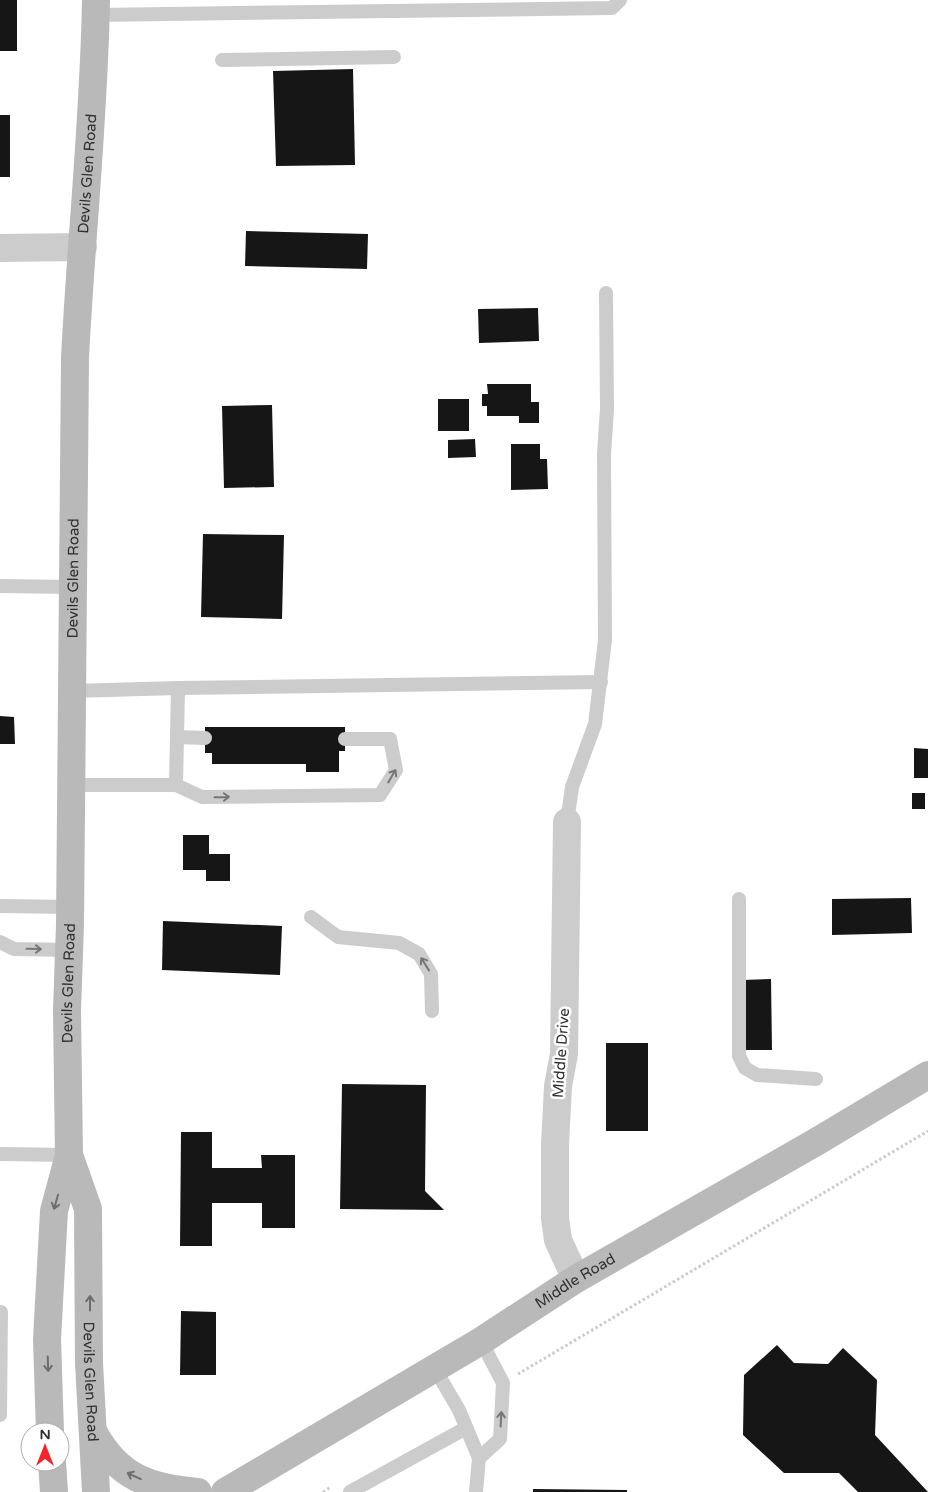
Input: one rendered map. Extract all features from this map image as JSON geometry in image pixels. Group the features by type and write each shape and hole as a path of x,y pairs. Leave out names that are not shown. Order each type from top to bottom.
{"main road":[{"name":"Devils Glen Road","path":"50,1422 47,1339 54,1211 70,1156 67,1011 70,907 75,358 89,171 96,8"},
{"name":"Middle Road","path":"225,1492 481,1342 576,1279 816,1142 928,1075"},
{"name":"Devils Glen Road","path":"70,1156 88,1209 89,1363 96,1492"},
{"path":"94,1433 102,1448 126,1472 150,1483 179,1490 198,1492"},
{"path":"53,1472 54,1492"}],"street":[{"path":"0,248 83,247"},
{"name":"Middle Drive","path":"567,822 564,1054 558,1086 555,1145 555,1218 558,1240 576,1279"}],"lane":[{"path":"96,8 394,5 612,8 620,0"},
{"path":"222,60 394,58"},
{"path":"567,822 572,787 595,724 605,640 604,454 607,409 606,293"},
{"path":"0,586 72,587"},
{"path":"72,691 601,682"},
{"path":"176,785 178,688"},
{"path":"177,737 205,738"},
{"path":"71,785 176,785 202,798 380,795 396,770 390,739 345,739"},
{"path":"739,899 739,1056 745,1068 757,1075 816,1079"},
{"path":"0,906 70,907"},
{"path":"311,917 338,937 399,943 419,954 431,974 432,1010"},
{"path":"0,942 14,949 69,950"},
{"path":"0,1154 70,1156"},
{"path":"0,1312 0,1415"},
{"path":"479,1458 500,1440 503,1383 481,1342"},
{"path":"435,1368 459,1410 479,1458 476,1492"},
{"path":"350,1492 466,1428"}],"path":[{"path":"503,1383 928,1131"},
{"path":"323,1492 335,1485"}],"building":[{"path":"0,0 17,0 17,51 0,51"},
{"path":"353,69 355,165 276,166 273,71"},
{"path":"0,115 10,115 10,177 0,177"},
{"path":"246,231 368,234 367,269 245,266"},
{"path":"538,308 539,341 479,343 478,309"},
{"path":"487,384 531,384 531,402 539,402 539,423 519,423 519,416 487,416 487,406 482,406 482,394 488,394"},
{"path":"438,399 469,399 469,431 438,431"},
{"path":"272,405 274,487 224,488 222,406"},
{"path":"475,439 476,457 448,458 448,440"},
{"path":"511,444 540,444 540,459 547,459 548,489 511,490"},
{"path":"203,534 284,535 282,619 201,617"},
{"path":"0,716 14,717 15,744 0,744"},
{"path":"205,727 345,727 345,751 339,751 339,772 306,772 306,764 212,764 212,753 205,753"},
{"path":"914,748 928,749 928,778 914,778"},
{"path":"912,793 925,793 925,809 912,809"},
{"path":"183,835 209,835 209,854 230,854 230,881 206,881 206,870 183,870"},
{"path":"911,898 912,933 832,935 832,899"},
{"path":"163,921 282,926 280,975 162,970"},
{"path":"771,979 772,1050 743,1050 742,980"},
{"path":"606,1043 648,1043 648,1131 606,1131"},
{"path":"342,1084 426,1085 425,1191 444,1210 340,1209"},
{"path":"181,1132 212,1132 212,1168 262,1168 261,1155 295,1155 295,1228 262,1228 262,1203 212,1203 212,1246 180,1246"},
{"path":"181,1311 216,1312 216,1375 180,1375"},
{"path":"777,1345 794,1363 828,1364 843,1348 877,1380 875,1435 928,1492 858,1492 839,1473 784,1473 743,1435 744,1375"},
{"path":"533,1489 627,1490 627,1492 533,1492"}]}
